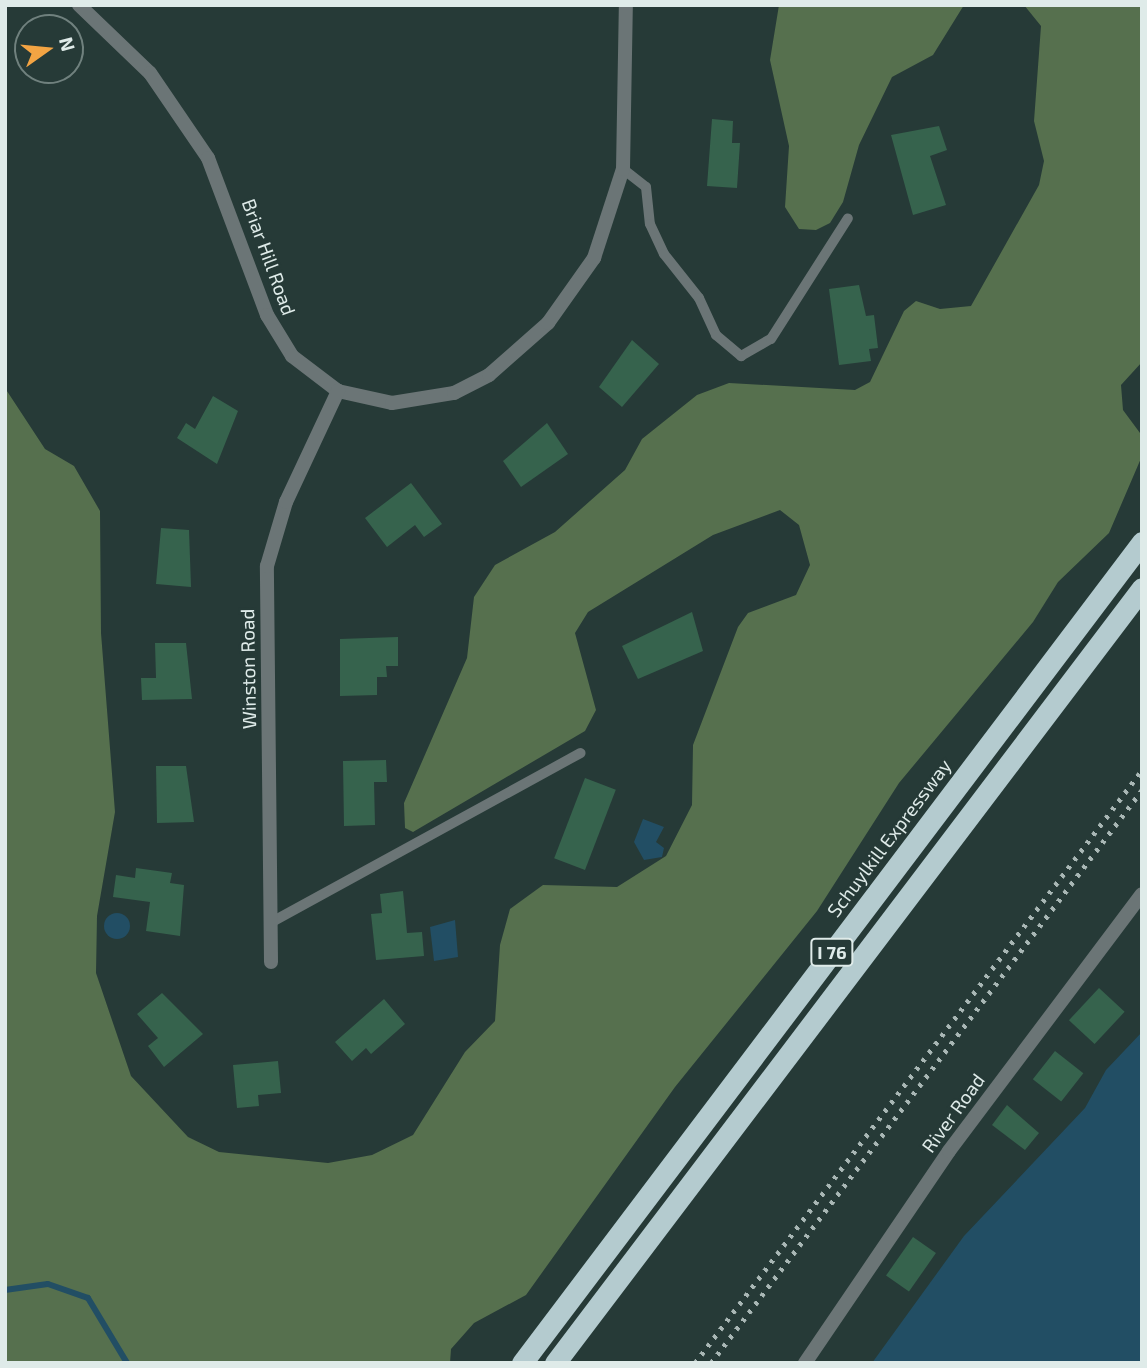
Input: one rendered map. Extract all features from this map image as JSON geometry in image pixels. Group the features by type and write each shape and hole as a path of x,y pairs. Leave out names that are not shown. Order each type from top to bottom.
{"highway":[{"name":"Schuylkill Expressway","path":"522,1363 1142,542"},
{"name":"I 76","path":"555,1363 1142,588"}],"street":[{"name":"Briar Hill Road","path":"79,5 150,73 180,114 229,202 279,338 338,391 392,403 423,401 489,375 572,293 611,220 623,169 626,5"},
{"name":"Winston Road","path":"271,961 267,566 286,502 338,391"},
{"name":"River Road","path":"805,1363 949,1151 1142,894"}],"lane":[{"path":"623,169 646,187 650,224 664,254 699,298 716,335 741,356 771,339 848,218"},
{"path":"270,923 580,753"}],"green space":[{"path":"779,5 964,5 933,55 892,77 859,145 843,202 830,223 816,230 799,229 785,207 789,146 770,60"},
{"path":"1024,5 1142,5 1142,362 1121,385 1123,410 1140,433 1142,456 1109,533 1058,582 1033,622 899,783 817,911 675,1087 526,1295 474,1323 451,1349 450,1363 5,1363 5,388 45,449 74,466 100,511 101,633 115,812 97,916 96,973 131,1076 188,1137 219,1152 328,1163 372,1155 413,1135 465,1052 495,1021 500,945 510,909 543,885 617,887 666,856 692,805 693,745 738,627 748,613 796,595 810,565 799,525 780,510 713,535 588,612 575,633 596,710 585,731 413,832 405,828 404,803 467,658 474,597 495,565 555,532 625,470 642,439 697,395 729,383 855,390 870,382 904,311 916,301 940,309 971,306 1039,185 1044,161 1034,121 1041,26"}],"water":[{"path":"643,819 664,827 656,842 664,848 662,857 644,860 634,842"},
{"path":"117,913 126,917 130,926 126,935 117,939 108,935 104,926 108,917"},
{"path":"455,920 458,957 434,961 430,927"},
{"path":"1142,1032 1142,1363 872,1363 964,1236 1085,1108 1106,1070"}],"building":[{"path":"712,119 733,121 732,143 740,143 737,188 707,186"},
{"path":"939,126 947,150 930,156 946,205 913,215 891,135"},
{"path":"859,285 866,316 874,315 878,348 869,349 871,361 839,365 829,289"},
{"path":"632,340 659,364 622,407 599,387"},
{"path":"213,396 238,411 217,464 177,438 186,423 195,429"},
{"path":"547,423 568,454 521,487 503,461"},
{"path":"411,483 442,524 424,537 415,525 387,547 365,518"},
{"path":"161,528 189,530 191,587 156,584"},
{"path":"692,612 703,651 638,679 622,646"},
{"path":"398,637 398,666 386,666 387,677 377,677 377,695 340,696 340,639"},
{"path":"155,643 186,643 192,699 142,700 141,678 156,678"},
{"path":"386,760 387,782 374,782 375,825 344,826 343,761"},
{"path":"156,766 186,766 194,822 157,823"},
{"path":"585,778 616,790 585,870 554,858"},
{"path":"136,868 172,873 170,883 184,885 180,936 146,931 150,902 113,897 116,875 135,878"},
{"path":"403,891 407,933 422,932 424,956 376,960 371,914 382,913 380,894"},
{"path":"1099,988 1125,1012 1095,1044 1069,1020"},
{"path":"162,993 203,1034 164,1067 148,1046 158,1038 137,1014"},
{"path":"384,999 405,1024 371,1054 366,1048 352,1061 335,1042"},
{"path":"1055,1051 1083,1073 1061,1102 1033,1079"},
{"path":"278,1061 281,1093 258,1095 259,1106 237,1108 233,1065"},
{"path":"1007,1105 1039,1133 1025,1150 992,1125"},
{"path":"913,1237 936,1253 909,1292 886,1276"}],"waterway":[{"path":"5,1290 48,1284 88,1298 127,1363"}],"railway":[{"path":"695,1363 1142,770"},
{"path":"711,1363 1142,790"}]}
